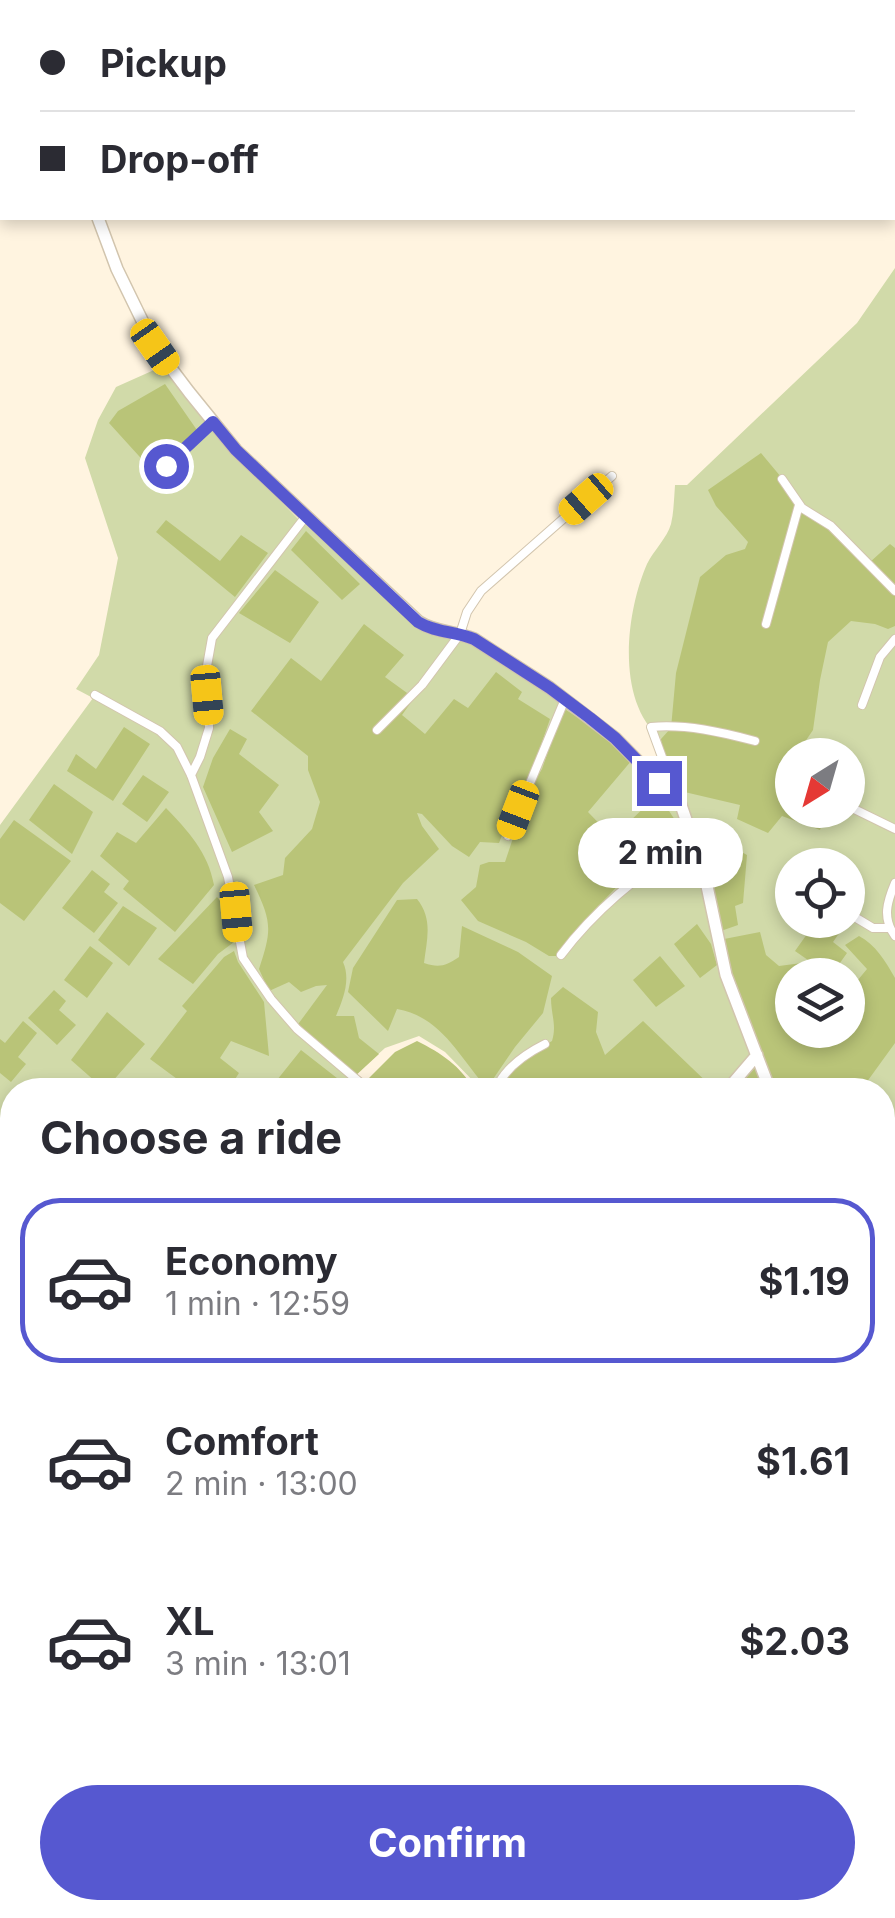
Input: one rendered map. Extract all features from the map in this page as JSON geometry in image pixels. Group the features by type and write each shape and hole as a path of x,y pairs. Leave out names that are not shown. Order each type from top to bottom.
{"street":[{"path":"99,220 117,269 155,347 236,450 418,622 439,632 474,639 565,699 615,738 681,805"},
{"path":"166,466 213,422"},
{"path":"377,730 422,684 460,634 467,612 481,591 612,476"},
{"path":"782,479 799,505 831,526 895,591"},
{"path":"766,624 799,505"},
{"path":"191,776 207,740 207,666 212,638 306,516"},
{"path":"862,705 880,658 895,639"},
{"path":"95,696 166,736 184,758 228,877 240,952 246,965 296,1029 355,1078"},
{"path":"508,836 565,699"},
{"path":"755,741 721,732 652,727 694,839 726,975 766,1078"},
{"path":"865,814 895,829"},
{"path":"562,955 632,882 694,839"},
{"path":"865,924 892,932 886,910 895,883"},
{"path":"501,1078 545,1044"},
{"path":"738,1078 757,1055"}],"green space":[{"path":"895,268 895,1078 470,1078 445,1052 419,1036 385,1048 354,1078 0,1078 0,825 93,698 76,689 99,655 118,558 85,458 98,420 116,387 163,366 233,452 300,521 332,545 407,618 432,635 479,642 545,683 679,800 663,758 661,739 646,723 636,702 629,655 634,606 647,564 671,524 675,485 687,485 857,323"},
{"path":"165,384 199,433 158,477 109,423 118,411"},
{"path":"761,453 804,511 827,524 869,563 890,544 895,548 895,626 888,629 851,621 828,642 813,730 808,738 775,738 775,824 768,833 737,819 740,805 676,790 663,758 661,739 671,728 676,673 700,577 726,555 745,549 748,542 716,506 708,490"},
{"path":"166,520 220,561 241,535 268,553 235,597 156,532"},
{"path":"306,531 360,584 342,600 291,550"},
{"path":"275,570 319,602 290,643 239,613"},
{"path":"364,624 404,655 385,677 414,698 402,715 425,734 454,699 468,708 496,672 522,692 518,699 550,719 499,843 480,842 469,857 417,813 439,849 403,883 343,962 346,983 336,1016 354,1016 359,1038 379,1054 353,1078 296,1027 327,985 301,992 289,982 269,991 259,969 268,926 254,885 283,875 285,858 312,829 320,802 308,770 308,756 251,711 291,658 321,681"},
{"path":"563,708 602,733 632,760 588,812 616,841 633,870 579,926 559,956 549,956 478,921 461,900 476,887 480,865 505,862"},
{"path":"124,727 150,744 113,801 67,771 76,754 96,769"},
{"path":"230,729 247,739 239,754 279,785 259,812 273,831 232,852 203,787 213,758"},
{"path":"143,775 169,792 147,822 122,804"},
{"path":"54,784 93,812 72,854 29,820"},
{"path":"658,794 686,837 656,858 626,825"},
{"path":"166,808 202,852 214,885 175,932 123,889 129,881 100,856 117,832 136,843"},
{"path":"14,820 71,861 24,921 0,903 0,839"},
{"path":"716,838 747,855 743,903 735,906 738,925 718,932 694,845 701,839"},
{"path":"92,870 110,884 104,892 118,903 94,933 62,908"},
{"path":"217,897 227,909 234,942 218,954 193,984 158,959"},
{"path":"417,899 422,907 427,922 424,963 442,965 459,957 462,926 518,952 552,976 543,1013 494,1078 479,1078 426,1020 397,1009 388,1031 348,992 353,968 397,900"},
{"path":"123,906 157,928 129,966 98,940"},
{"path":"697,924 711,944 717,965 700,978 674,944"},
{"path":"760,932 766,955 775,963 775,1048 865,1048 865,958 857,958 845,945 856,938 865,939 895,978 895,1043 870,1078 740,1078 757,1059 719,940"},
{"path":"804,938 836,938 833,942 847,953 843,958 805,958 795,951"},
{"path":"90,946 113,963 87,998 64,980"},
{"path":"234,951 264,1002 269,1056 231,1041 220,1058 239,1073 236,1078 176,1078 150,1059 187,1011 182,1006 224,957"},
{"path":"660,956 685,986 656,1007 633,980"},
{"path":"563,987 598,1012 596,1032 605,1055 643,1021 702,1078 506,1078 528,1055 552,1041 551,998"},
{"path":"54,990 66,1001 59,1010 76,1025 57,1045 28,1018"},
{"path":"107,1012 145,1044 115,1078 91,1078 71,1060"},
{"path":"23,1021 37,1033 18,1057 26,1064 14,1078 0,1073 0,1039 5,1043"},
{"path":"417,1041 450,1061 466,1078 369,1078 395,1052"},
{"path":"301,1050 337,1078 279,1078"}],"route":[{"path":"166,466 213,422 236,450 418,622 439,632 474,639 550,688 615,738 659,783"}]}
